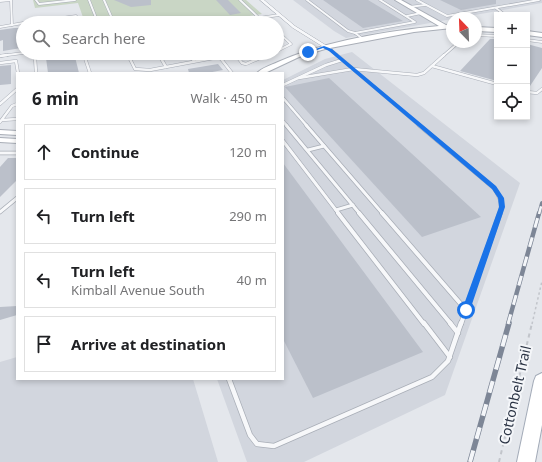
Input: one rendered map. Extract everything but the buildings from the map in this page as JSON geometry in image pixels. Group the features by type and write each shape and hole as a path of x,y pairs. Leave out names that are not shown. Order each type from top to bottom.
{"main road":[{"path":"396,0 446,26"},
{"path":"482,27 494,28"},
{"path":"262,72 297,56 324,47 363,39 446,29"},
{"path":"277,72 305,59 331,50 446,29"},
{"path":"530,30 542,32"},
{"path":"530,33 542,35"},
{"path":"0,132 16,133"},
{"path":"0,140 16,141"},
{"path":"526,462 542,381"}],"street":[{"path":"262,0 279,15"},
{"path":"284,19 324,47 331,50"}],"lane":[{"path":"0,1 10,0 12,25"},
{"path":"36,0 39,4 75,0"},
{"path":"89,0 95,16"},
{"path":"104,0 111,16"},
{"path":"240,0 258,16"},
{"path":"307,0 348,31 355,33 363,39"},
{"path":"355,33 415,22 380,0"},
{"path":"417,0 447,16 539,0"},
{"path":"409,7 426,4"},
{"path":"496,8 501,12"},
{"path":"407,16 420,13"},
{"path":"273,16 279,15"},
{"path":"0,26 16,24"},
{"path":"482,35 494,36"},
{"path":"284,38 291,44 284,48"},
{"path":"530,40 542,42"},
{"path":"299,78 353,68 409,75 424,73 452,48"},
{"path":"229,380 250,436 257,444 274,446 432,377 450,357 502,207 501,198 494,188 331,50"},
{"path":"0,56 16,54"},
{"path":"35,60 36,72"},
{"path":"85,60 90,72"},
{"path":"131,60 135,69 150,70 203,60"},
{"path":"162,60 166,67"},
{"path":"222,60 231,72"},
{"path":"240,60 242,63 246,64 255,60"},
{"path":"284,86 326,65 343,60"},
{"path":"0,63 16,61 18,72"},
{"path":"432,66 494,83"},
{"path":"530,92 537,93 542,89"},
{"path":"0,104 16,90"},
{"path":"284,99 466,310"},
{"path":"1,121 12,106 16,104"},
{"path":"1,121 16,119"},
{"path":"284,122 458,333"},
{"path":"284,142 450,357"},
{"path":"308,150 324,146"},
{"path":"0,153 16,153"},
{"path":"0,212 16,199"},
{"path":"336,210 353,205"}],"path":[{"name":"Cottonbelt Trail","path":"499,462 542,281"}],"shaded area":[{"path":"293,0 542,0 542,3 482,14 482,12 446,12 446,20 346,38 334,31"},
{"path":"352,52 520,183 445,395 304,462 247,462 217,380 284,380 284,80 325,59"},
{"path":"16,357 16,380 193,380 218,462 0,462 0,362"}],"green space":[{"path":"33,0 246,0 262,14 249,16 83,16 78,3 35,8"}],"railway":[{"path":"539,214 542,203"},
{"path":"508,324 539,213"},
{"path":"470,462 509,323"}],"route":[{"path":"308,52 324,47 331,50 494,188 501,198 502,207 466,310"}]}
